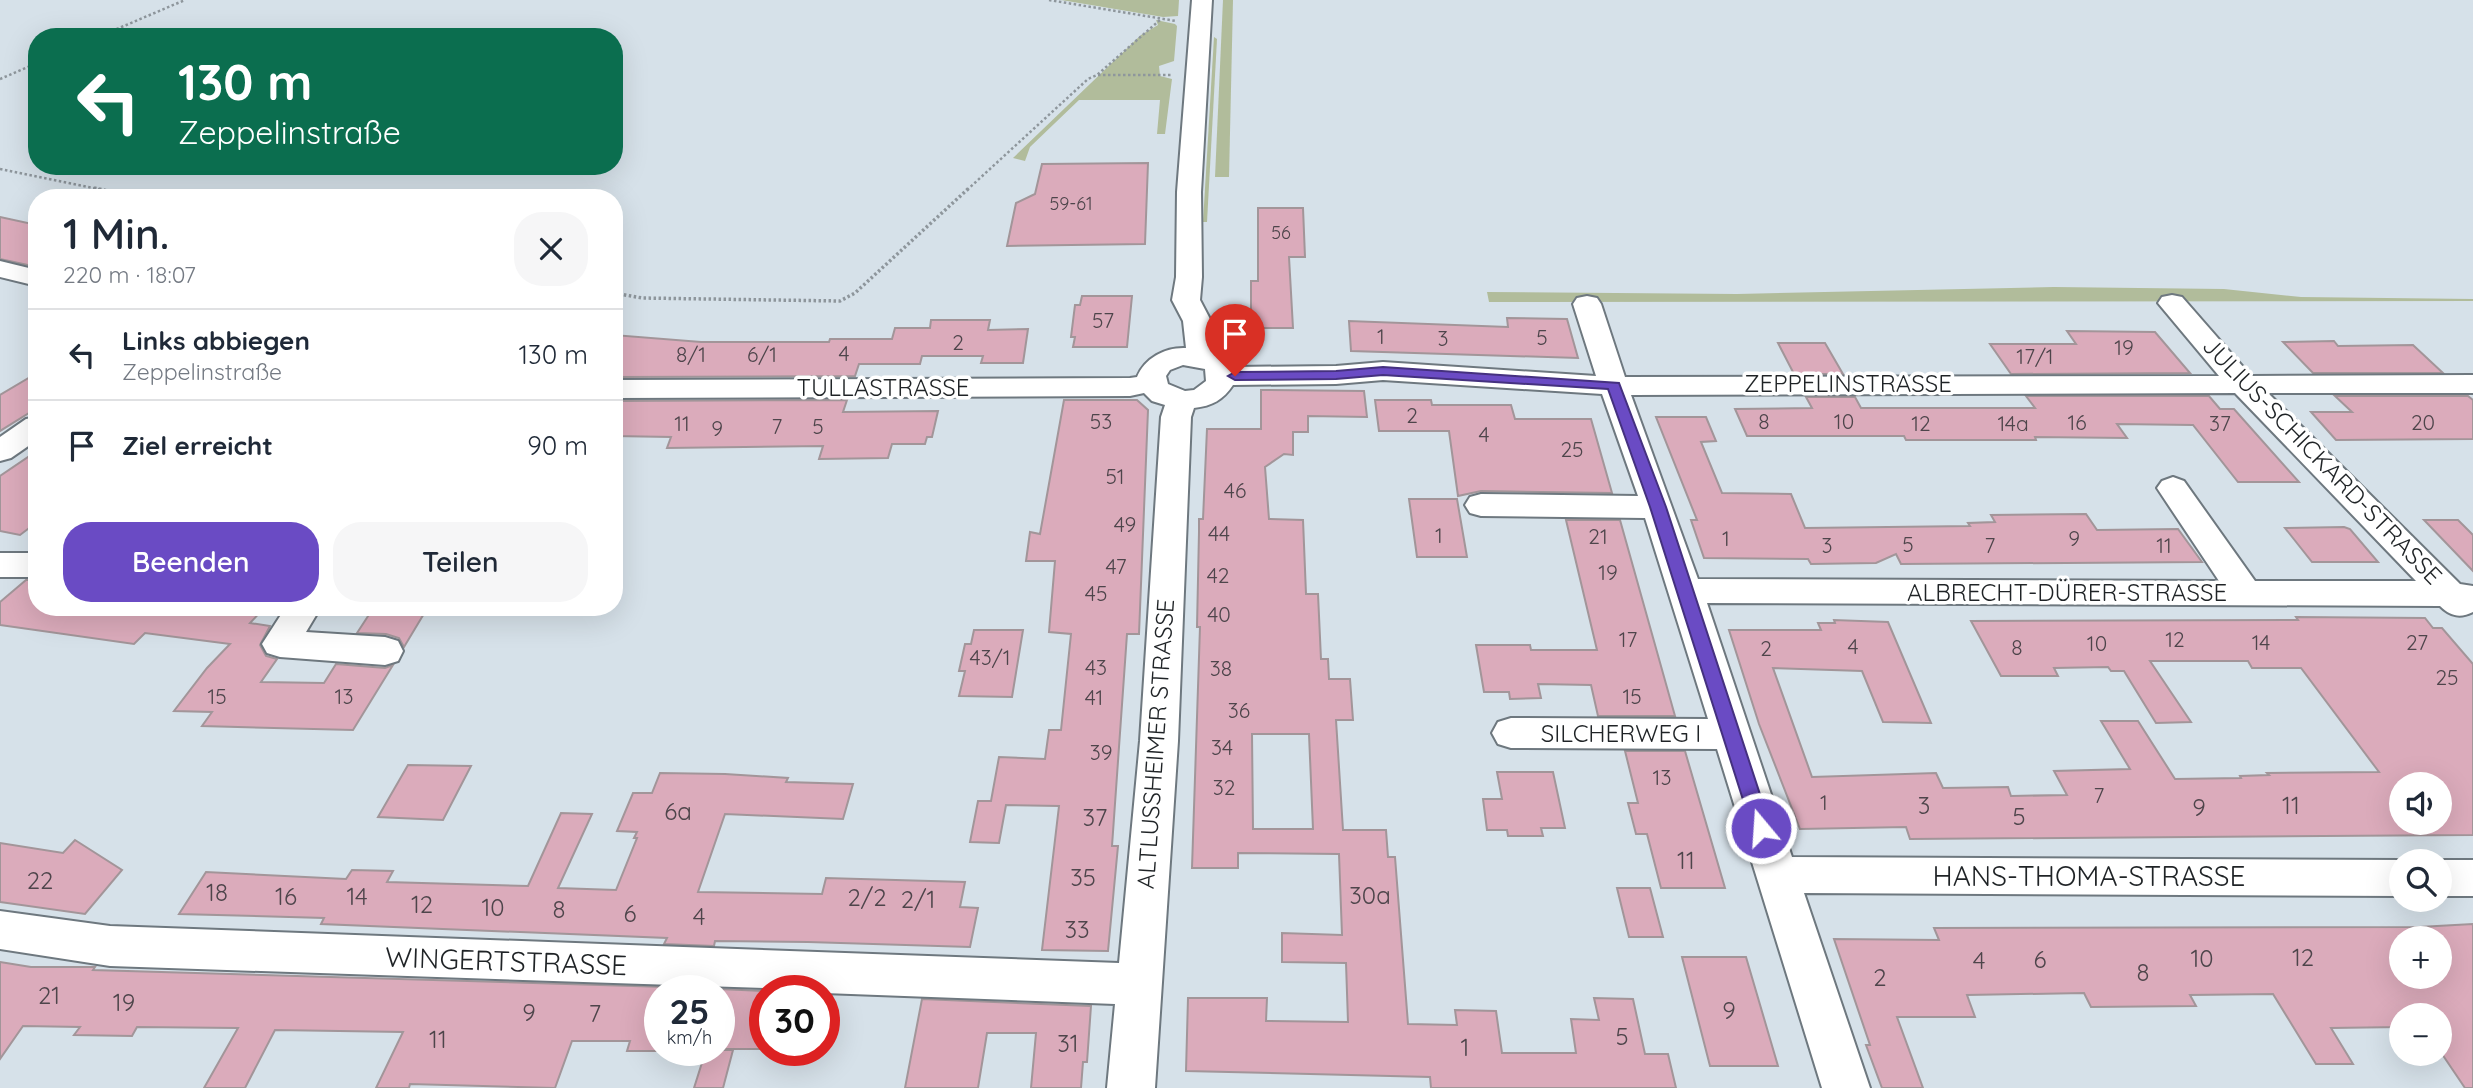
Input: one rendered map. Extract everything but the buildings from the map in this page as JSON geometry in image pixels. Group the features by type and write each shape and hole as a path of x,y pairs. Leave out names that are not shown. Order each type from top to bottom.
{"street":[{"name":"ALTLUSSHEIMER STRASSE","path":"1202,0 1186,300 1197,321 1213,367"},
{"path":"0,270 28,276"},
{"name":"ALTLUSSHEIMER STRASSE","path":"1131,1088 1159,741 1176,418 1167,380 1179,307 1186,300"},
{"name":"JULIUS-SCHICKARD-STRASSE","path":"2172,303 2243,385 2465,604"},
{"path":"1587,304 1658,507 1846,1088"},
{"path":"1191,356 1213,367 1216,391 1206,396 1167,380 1191,356"},
{"name":"ZEPPELINSTRASSE","path":"1213,367 1336,375 1383,371 1614,386 2473,384"},
{"name":"TULLASTRASSE","path":"623,389 1130,387 1167,380"},
{"path":"0,451 28,432"},
{"path":"2173,488 2245,593"},
{"path":"0,565 28,565"},
{"name":"ALBRECHT-DÜRER-STRASSE","path":"1684,591 2245,593 2465,604"},
{"path":"298,616 280,644 385,651"},
{"name":"SILCHERWEG I","path":"1511,733 1731,734"},
{"name":"HANS-THOMA-STRASSE","path":"1777,874 2389,878"},
{"path":"2452,878 2473,878"},
{"name":"WINGERTSTRASSE","path":"0,929 110,946 1139,985"}],"lane":[{"path":"1481,505 1658,507"}],"path":[{"path":"119,28 185,0"},
{"path":"1049,0 1172,20"},
{"path":"623,295 642,298 840,302 855,293 1088,79 1097,75 1161,19"},
{"path":"0,79 28,67"},
{"path":"1097,75 1176,75"},
{"path":"0,169 28,175"},
{"path":"29,175 97,189"}],"green space":[{"path":"1061,0 1179,0 1178,16 1163,17"},
{"path":"1223,0 1233,0 1229,177 1215,177"},
{"path":"1156,20 1177,26 1174,61 1159,66 1160,76 1172,79 1165,134 1157,134 1160,100 1079,100 1030,147 1025,161 1013,158 1141,35 1158,25"},
{"path":"1214,37 1217,39 1207,222 1203,222"},
{"path":"2054,287 2224,289 2301,297 2473,301 1489,302 1487,292 1737,294"}],"route":[{"path":"1235,376 1336,375 1383,371 1614,386 1658,507 1761,828"}]}
